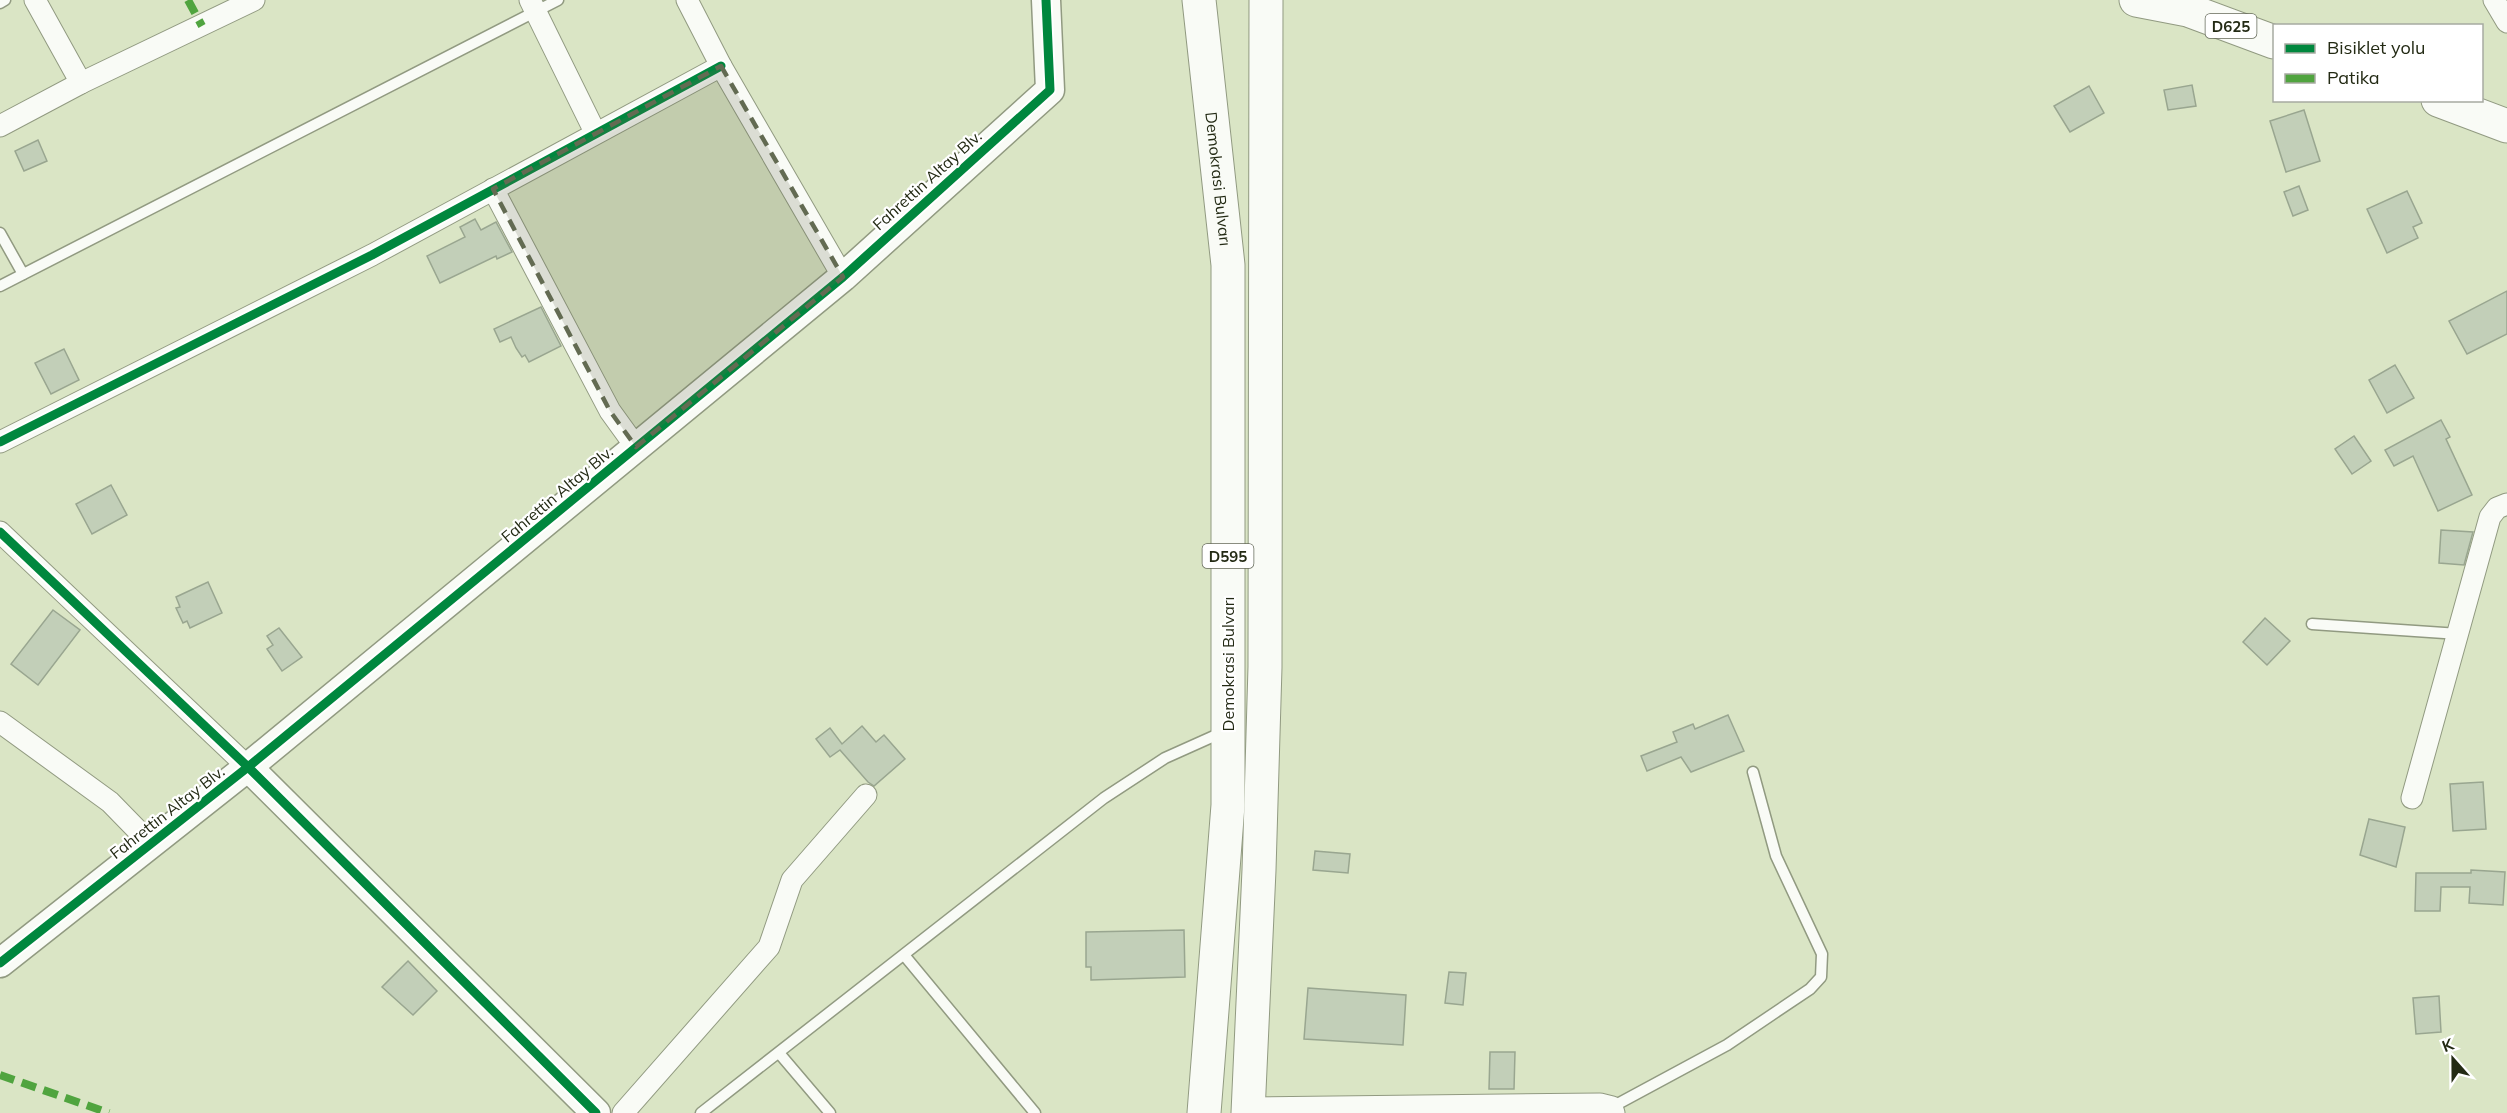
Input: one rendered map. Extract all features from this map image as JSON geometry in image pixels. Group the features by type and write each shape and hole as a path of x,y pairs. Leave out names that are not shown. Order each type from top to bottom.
{"main road":[{"name":"Demokrasi Bulvarı","path":"1199,0 1228,265 1228,806 1204,1113"},
{"name":"D595","path":"1248,1111 1260,870 1265,667 1266,0"},
{"name":"D625","path":"2136,0 2179,5 2273,42"},
{"path":"2443,102 2507,126"}],"street":[{"path":"35,0 81,83"},
{"path":"0,126 81,83 254,0"},
{"path":"687,0 721,66 843,277"},
{"name":"Fahrettin Altay Blv.","path":"0,963 248,767 843,277 1050,90 1046,0"},
{"path":"2494,0 2507,22"},
{"path":"533,6 595,132"},
{"path":"0,442 247,319 721,66"},
{"path":"494,189 610,411 636,447"},
{"path":"2412,798 2490,517 2497,508 2507,504"},
{"path":"0,532 248,767 596,1113"},
{"path":"0,722 110,802 151,844"},
{"path":"623,1113 770,947 792,880 866,795"},
{"path":"1248,1111 1606,1109"}],"lane":[{"path":"0,3 5,0"},
{"path":"0,286 533,6 558,0"},
{"path":"0,233 23,274"},
{"path":"2312,624 2459,634"},
{"path":"701,1113 1134,777 1175,753 1228,730"},
{"path":"1606,1109 1727,1045 1810,989 1821,977 1822,954 1780,867 1753,772"},
{"path":"904,955 1035,1113"},
{"path":"779,1053 830,1113"}],"highlighted area":[{"path":"721,66 843,277 636,447 610,411 493,189"}],"building":[{"path":"2192,85 2196,106 2168,110 2164,90"},
{"path":"2089,86 2104,113 2070,132 2054,106"},
{"path":"2304,110 2320,161 2286,172 2270,121"},
{"path":"38,140 47,161 24,171 15,151"},
{"path":"2299,186 2308,210 2293,216 2284,192"},
{"path":"2407,191 2422,223 2413,227 2418,238 2387,253 2367,209"},
{"path":"475,219 481,230 496,222 512,252 497,259 496,256 440,283 427,256 465,237 460,227"},
{"path":"2507,291 2507,334 2467,354 2449,321"},
{"path":"541,307 561,346 529,362 525,355 522,357 511,337 500,342 494,329"},
{"path":"64,349 79,380 51,394 35,363"},
{"path":"2395,365 2414,398 2387,413 2369,380"},
{"path":"2441,420 2450,437 2446,439 2472,495 2438,511 2413,456 2394,466 2385,450"},
{"path":"2354,436 2371,461 2352,474 2335,449"},
{"path":"111,485 127,515 92,534 76,504"},
{"path":"2441,530 2473,532 2464,565 2439,563"},
{"path":"208,582 222,613 190,628 187,621 183,623 176,608 180,607 176,597"},
{"path":"53,610 80,630 38,685 11,664"},
{"path":"2265,618 2290,641 2267,665 2243,642"},
{"path":"279,628 302,657 282,671 267,649 273,645 267,636"},
{"path":"1728,715 1744,751 1691,772 1681,757 1647,771 1641,756 1677,742 1673,732 1693,724 1695,729"},
{"path":"862,726 876,742 884,735 905,759 874,786 840,750 830,757 816,739 830,728 842,744"},
{"path":"2483,782 2486,829 2453,831 2450,784"},
{"path":"2369,819 2405,827 2396,867 2360,855"},
{"path":"1315,851 1350,854 1348,873 1313,870"},
{"path":"2471,870 2505,872 2503,905 2469,903 2470,887 2441,887 2440,911 2415,911 2416,873 2471,873"},
{"path":"1184,930 1185,977 1091,980 1091,967 1086,967 1086,932"},
{"path":"408,961 437,991 413,1015 382,987"},
{"path":"1449,972 1466,973 1463,1005 1445,1003"},
{"path":"1308,988 1406,995 1403,1045 1304,1039"},
{"path":"2439,996 2441,1032 2416,1034 2413,998"},
{"path":"1490,1052 1515,1052 1514,1089 1489,1089"}],"marked path":[{"path":"188,0 202,26"},
{"path":"0,1075 109,1113"}],"cycle path":[{"path":"0,963 248,767 843,277 1050,90 1046,0"},
{"path":"0,442 372,255 721,66"},
{"path":"0,532 248,767 596,1113"}]}
